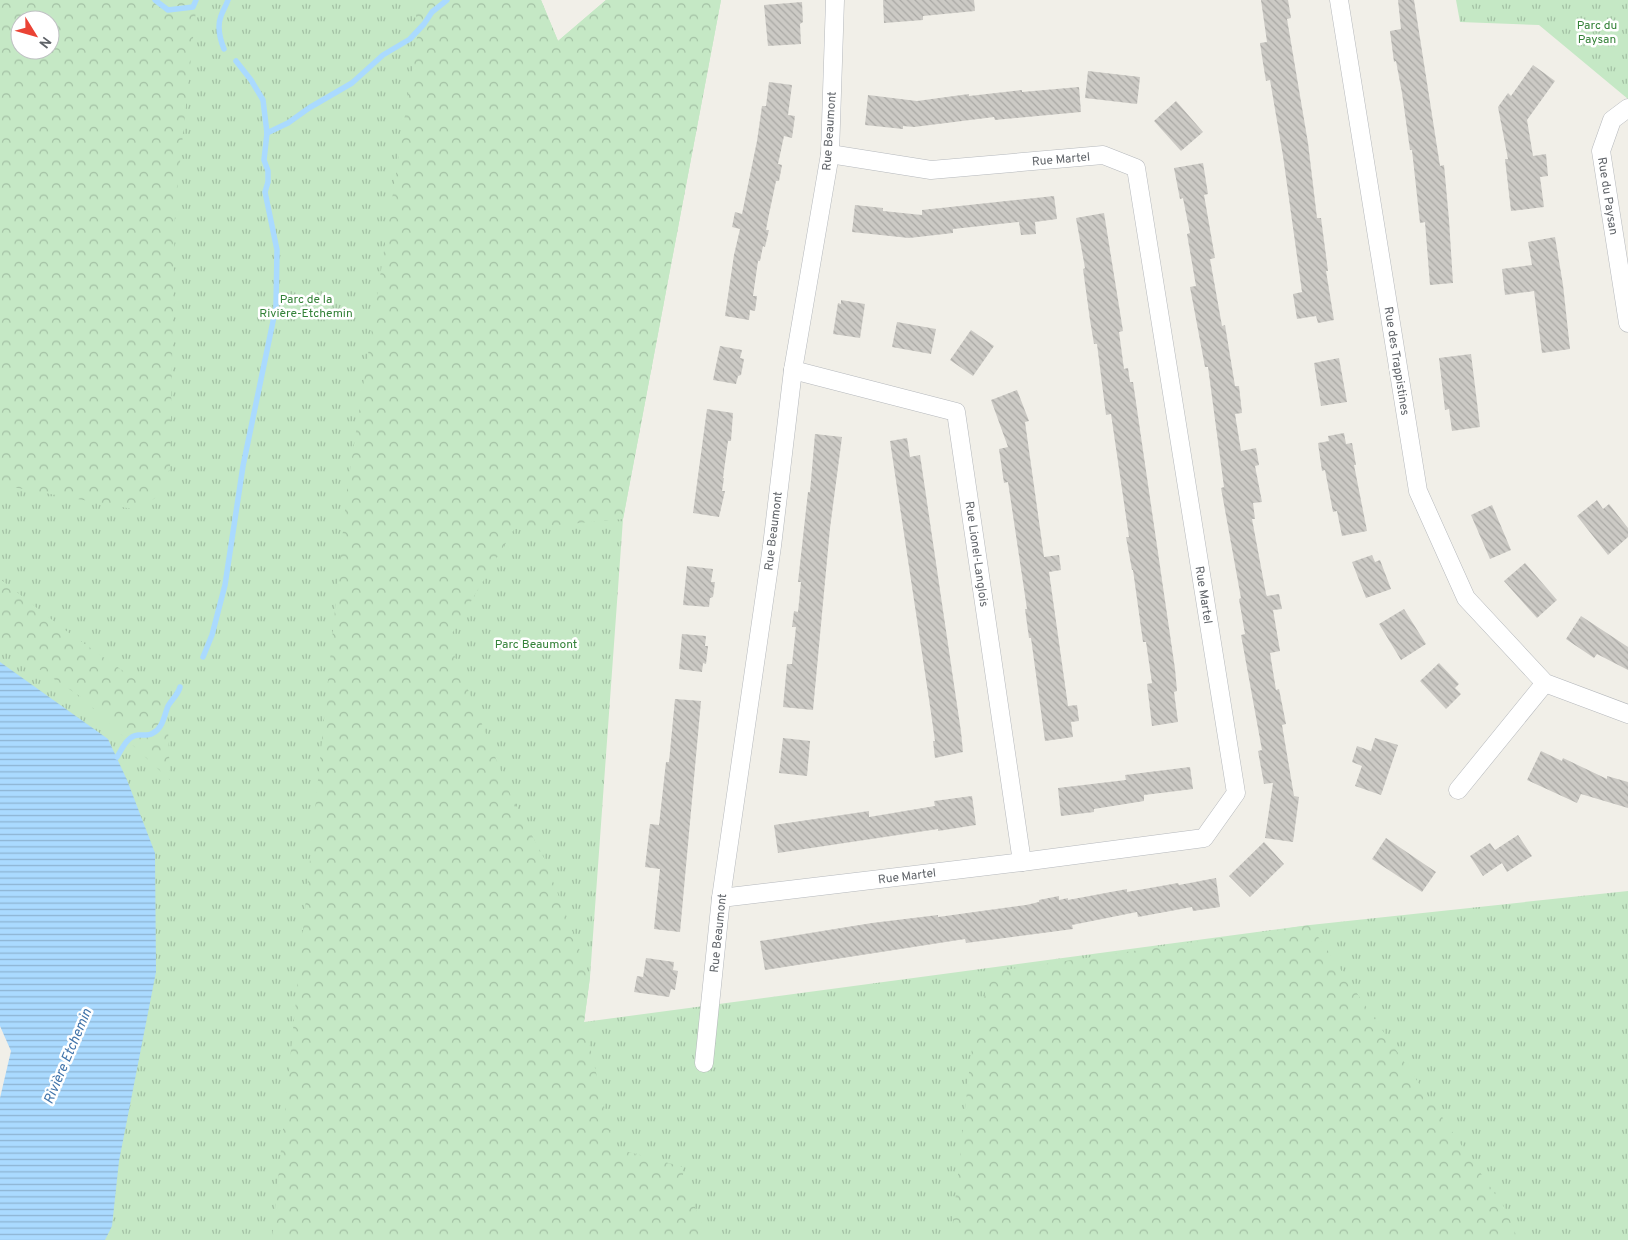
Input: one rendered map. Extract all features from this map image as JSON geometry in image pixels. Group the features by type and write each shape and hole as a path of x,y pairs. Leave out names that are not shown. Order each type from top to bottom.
{"street":[{"name":"Rue Beaumont","path":"704,1063 721,898 772,546 793,370 830,154 835,0"},
{"name":"Rue des Trappistines","path":"1339,0 1418,491 1466,598 1545,683 1628,714"},
{"name":"Rue du Paysan","path":"1628,108 1612,120 1601,151 1628,324"},
{"name":"Rue Martel","path":"721,898 1204,838 1236,793 1136,168 1103,155 931,170 830,154"},
{"name":"Rue Lionel-Langlois","path":"793,370 956,412 1022,862"},
{"path":"1458,790 1545,683"}],"green space":[{"name":"Parc de la Rivière-Etchemin","path":"0,0 541,0 558,41 606,0 721,0 623,519 590,977 584,1022 1310,925 1628,891 1628,1240 0,1240 93,995 0,860"},
{"path":"0,0 197,0 175,210 170,467 162,493 138,510 12,487 0,490"},
{"path":"414,0 541,0 558,41 606,0 721,0 623,519 514,529 448,640 511,796 544,858 590,977 584,1022 614,1148 683,1167 683,1179 709,1240 272,1240 347,490 418,31"},
{"name":"Parc du Paysan","path":"1456,0 1628,0 1628,99 1539,25 1460,22"},
{"path":"0,579 65,630 167,702 170,780 81,697 0,643"},
{"path":"1310,925 1506,1210 1518,1240 951,1240 971,1054 990,972"}],"water":[{"name":"Rivière Etchemin","path":"0,662 108,739 127,780 155,853 156,972 119,1161 112,1226 105,1240 0,1240 0,1098 11,1051 0,1026"}],"building":[{"path":"883,0 974,0 975,11 923,16 923,20 884,23"},
{"path":"1261,0 1288,0 1291,18 1287,19 1308,143 1317,218 1321,218 1328,271 1326,271 1334,320 1318,323 1316,316 1297,319 1293,294 1302,292 1283,156 1270,80 1266,81 1260,43 1267,42"},
{"path":"1398,0 1414,0 1440,166 1444,165 1453,283 1430,285 1425,222 1420,223 1412,150 1410,150 1402,93 1396,61 1394,62 1390,31 1401,29"},
{"path":"802,2 801,44 768,46 764,5"},
{"path":"1533,65 1555,81 1527,120 1533,156 1546,154 1548,176 1540,177 1544,207 1511,211 1505,159 1508,159 1498,107 1508,93 1511,96"},
{"path":"1088,71 1140,77 1137,104 1085,98"},
{"path":"769,82 792,85 788,115 795,116 792,138 784,136 778,164 782,165 779,181 776,181 766,230 769,230 765,247 763,246 760,261 758,261 753,296 757,296 755,311 750,310 749,320 725,316 740,229 732,227 735,212 742,214 762,106 766,106"},
{"path":"1079,87 1081,112 995,120 994,117 914,127 903,126 903,129 865,125 868,95 917,101 969,94 969,96 1022,90 1022,92"},
{"path":"1176,101 1203,132 1181,151 1154,121"},
{"path":"1203,163 1208,194 1204,195 1215,258 1210,259 1222,326 1225,325 1235,386 1239,386 1242,413 1235,414 1241,451 1256,448 1259,465 1255,466 1262,502 1253,503 1255,519 1252,519 1266,594 1267,596 1279,594 1282,609 1273,610 1280,651 1270,653 1276,690 1279,689 1286,724 1282,725 1294,796 1299,797 1293,842 1265,838 1273,783 1264,784 1258,751 1262,750 1241,635 1245,634 1239,599 1241,598 1221,488 1224,487 1208,367 1205,367 1190,287 1196,286 1187,234 1190,233 1183,198 1180,199 1174,168"},
{"path":"1054,196 1057,219 1035,222 1036,234 1021,235 1019,222 953,229 953,233 909,238 852,232 855,205 883,208 883,211 922,215 922,210"},
{"path":"1104,213 1123,331 1119,332 1124,369 1128,368 1130,382 1133,382 1175,669 1177,691 1174,692 1178,722 1152,726 1147,684 1152,683 1146,642 1143,642 1133,570 1126,537 1129,537 1111,414 1106,415 1097,344 1094,344 1090,320 1083,269 1085,268 1076,218"},
{"path":"1555,237 1563,285 1570,349 1542,353 1534,291 1505,295 1502,269 1532,265 1528,242"},
{"path":"841,300 865,304 860,338 833,334 838,303 841,304"},
{"path":"897,322 936,329 931,354 892,347"},
{"path":"971,330 994,346 973,376 950,360"},
{"path":"720,346 742,350 740,358 744,359 741,375 738,376 736,384 713,380"},
{"path":"1471,354 1480,427 1452,431 1449,409 1445,410 1439,358"},
{"path":"1339,358 1347,402 1321,406 1314,363"},
{"path":"1017,390 1029,421 1025,422 1044,557 1059,555 1061,570 1049,572 1068,706 1077,705 1079,721 1071,722 1073,737 1045,741 1008,482 1004,483 999,449 1008,447 991,400"},
{"path":"707,409 733,413 731,441 728,441 723,478 722,491 725,491 719,517 693,513"},
{"path":"1344,433 1346,444 1352,443 1356,465 1354,465 1367,531 1342,536 1337,511 1333,512 1325,470 1322,471 1318,443 1329,441 1328,436"},
{"path":"815,434 842,437 830,528 813,710 783,707 787,664 792,664 796,627 792,627 794,611 798,612 801,582 798,582 808,492 810,492"},
{"path":"907,438 910,457 920,455 963,752 935,758 933,741 935,741 890,441"},
{"path":"1597,500 1603,509 1609,504 1628,528 1628,537 1608,555 1577,516"},
{"path":"1492,505 1511,550 1490,559 1471,515"},
{"path":"1372,555 1375,562 1380,560 1391,589 1366,598 1352,562"},
{"path":"1525,563 1557,600 1537,618 1504,581"},
{"path":"687,566 713,569 711,582 715,582 713,597 710,598 709,607 683,605"},
{"path":"1404,609 1426,644 1401,660 1379,624"},
{"path":"1581,616 1628,647 1628,670 1597,654 1594,658 1566,639"},
{"path":"682,634 706,636 705,646 708,646 706,664 703,663 702,672 679,669"},
{"path":"1439,663 1459,684 1455,688 1461,694 1446,709 1420,681"},
{"path":"675,699 701,701 680,932 654,929 660,869 645,867 650,824 659,825 666,762 669,762"},
{"path":"783,738 810,741 807,776 779,773"},
{"path":"1375,738 1398,745 1381,795 1355,786 1362,766 1352,762 1357,746 1371,751"},
{"path":"1541,751 1562,761 1563,758 1607,779 1607,776 1628,782 1628,808 1581,794 1577,803 1527,780"},
{"path":"1190,767 1193,789 1144,795 1144,801 1094,809 1094,812 1061,816 1058,788 1126,780 1125,775"},
{"path":"972,796 976,825 778,853 774,825 869,811 869,817 935,806 934,801"},
{"path":"1518,835 1532,856 1507,872 1502,863 1483,876 1470,856 1490,843 1495,850"},
{"path":"1386,838 1436,872 1422,892 1372,859"},
{"path":"1264,842 1284,864 1250,897 1229,876"},
{"path":"1216,878 1220,907 1193,911 1192,907 1138,917 1137,912 1072,925 1073,929 966,943 965,939 765,970 760,941 872,923 938,915 938,917 1026,905 1059,896 1059,900 1068,898 1068,900 1127,889 1127,892"},
{"path":"646,958 674,962 673,970 678,971 675,990 671,989 669,997 634,992 637,976 643,977"}],"waterway":[{"path":"155,0 168,10 193,7 196,0"},
{"path":"224,49 220,37 219,24 228,0"},
{"path":"267,133 288,123 309,108 352,83 383,55 410,39 432,12 447,0"},
{"path":"203,657 212,635 225,585 243,466 276,307 277,250 265,192 268,182 268,171 264,160 267,133 263,100 251,80 236,61"},
{"path":"117,757 125,743 131,738 138,735 150,735 159,728 168,706 180,687"}],"park label":[{"name":"Parc Beaumont","path":"536,644"}]}
